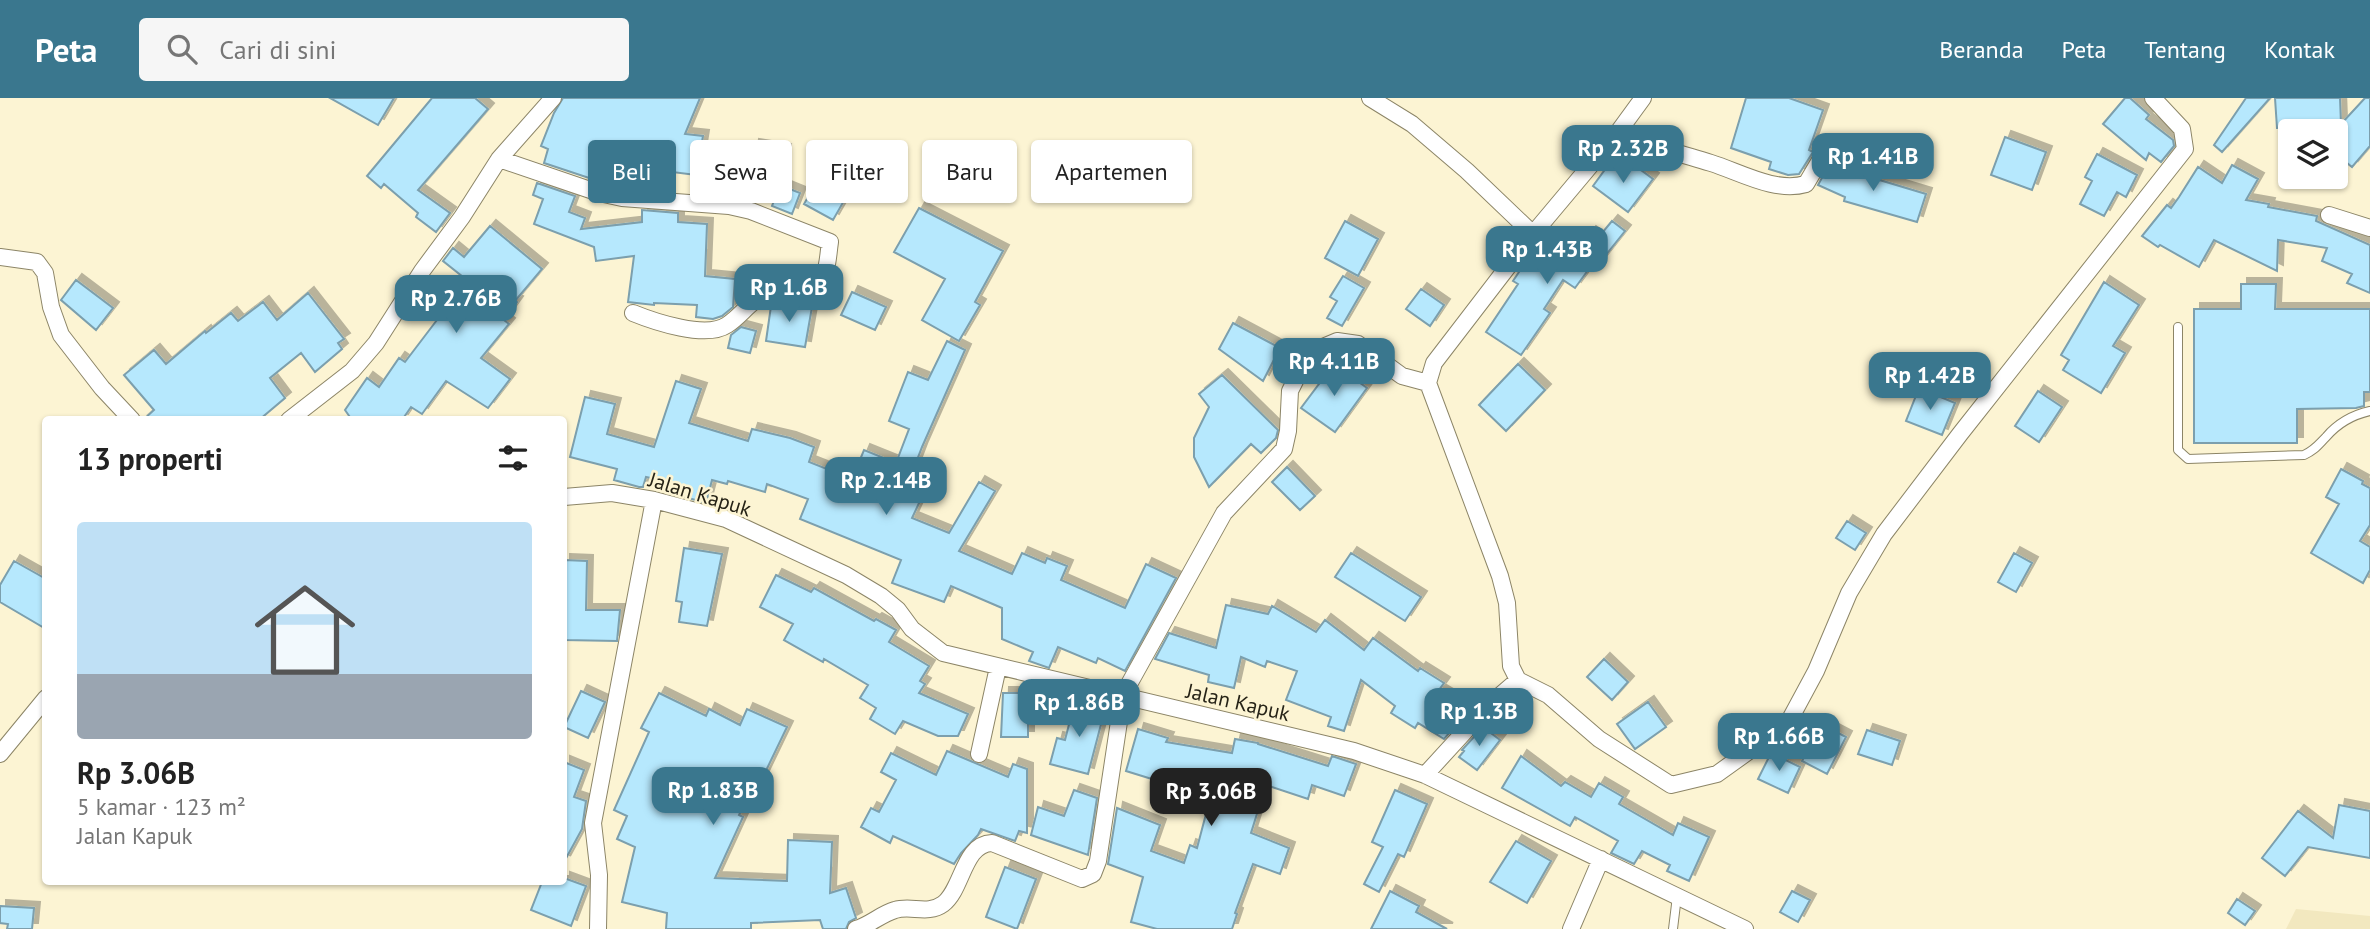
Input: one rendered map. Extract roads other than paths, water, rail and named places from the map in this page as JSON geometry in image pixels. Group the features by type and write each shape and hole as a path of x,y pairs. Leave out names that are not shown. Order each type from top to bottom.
{"street":[{"path":"294,416 352,371 376,344 422,271 462,217 499,159 553,98"},
{"path":"1370,98 1412,124 1533,234"},
{"path":"1643,98 1616,135 1533,234 1434,363 1428,383 1500,576 1507,603 1511,666 1518,680 1548,695 1600,739 1671,785 1717,774 1788,723 1816,671 1849,593 1884,534 1959,434 2185,149 2182,130 2153,98"},
{"path":"1616,135 1719,165 1765,182 1794,187 1806,184 1822,156 1832,153 1881,160"},
{"path":"499,159 599,193 622,198 729,206 751,211 830,242 824,278 817,286 809,290 757,299 727,326 717,330 681,327 633,313"},
{"path":"2329,215 2370,228"},
{"path":"0,257 37,262 45,274 51,307 61,335 102,388 128,416"},
{"path":"856,929 897,909 927,910 942,905 954,892 976,848 984,843 992,842 1082,879 1093,874 1098,861 1123,695 1224,513 1283,449 1288,431 1290,391 1301,369 1318,349 1337,341 1358,344 1402,376 1428,383"},
{"name":"Jalan Kapuk","path":"567,497 612,493 654,500 726,519 846,575 881,596 898,610 912,629 943,653 1354,751 1425,775 1739,928"},
{"path":"598,929 599,875 593,823 654,500"},
{"path":"979,754 998,667"},
{"path":"1425,775 1489,705 1518,680"},
{"path":"0,754 42,703"},
{"path":"1571,929 1601,859"}],"lane":[{"path":"2178,327 2178,450 2188,459 2304,455 2316,449 2337,426 2354,415 2370,411"},
{"path":"1673,929 1677,896"}]}
